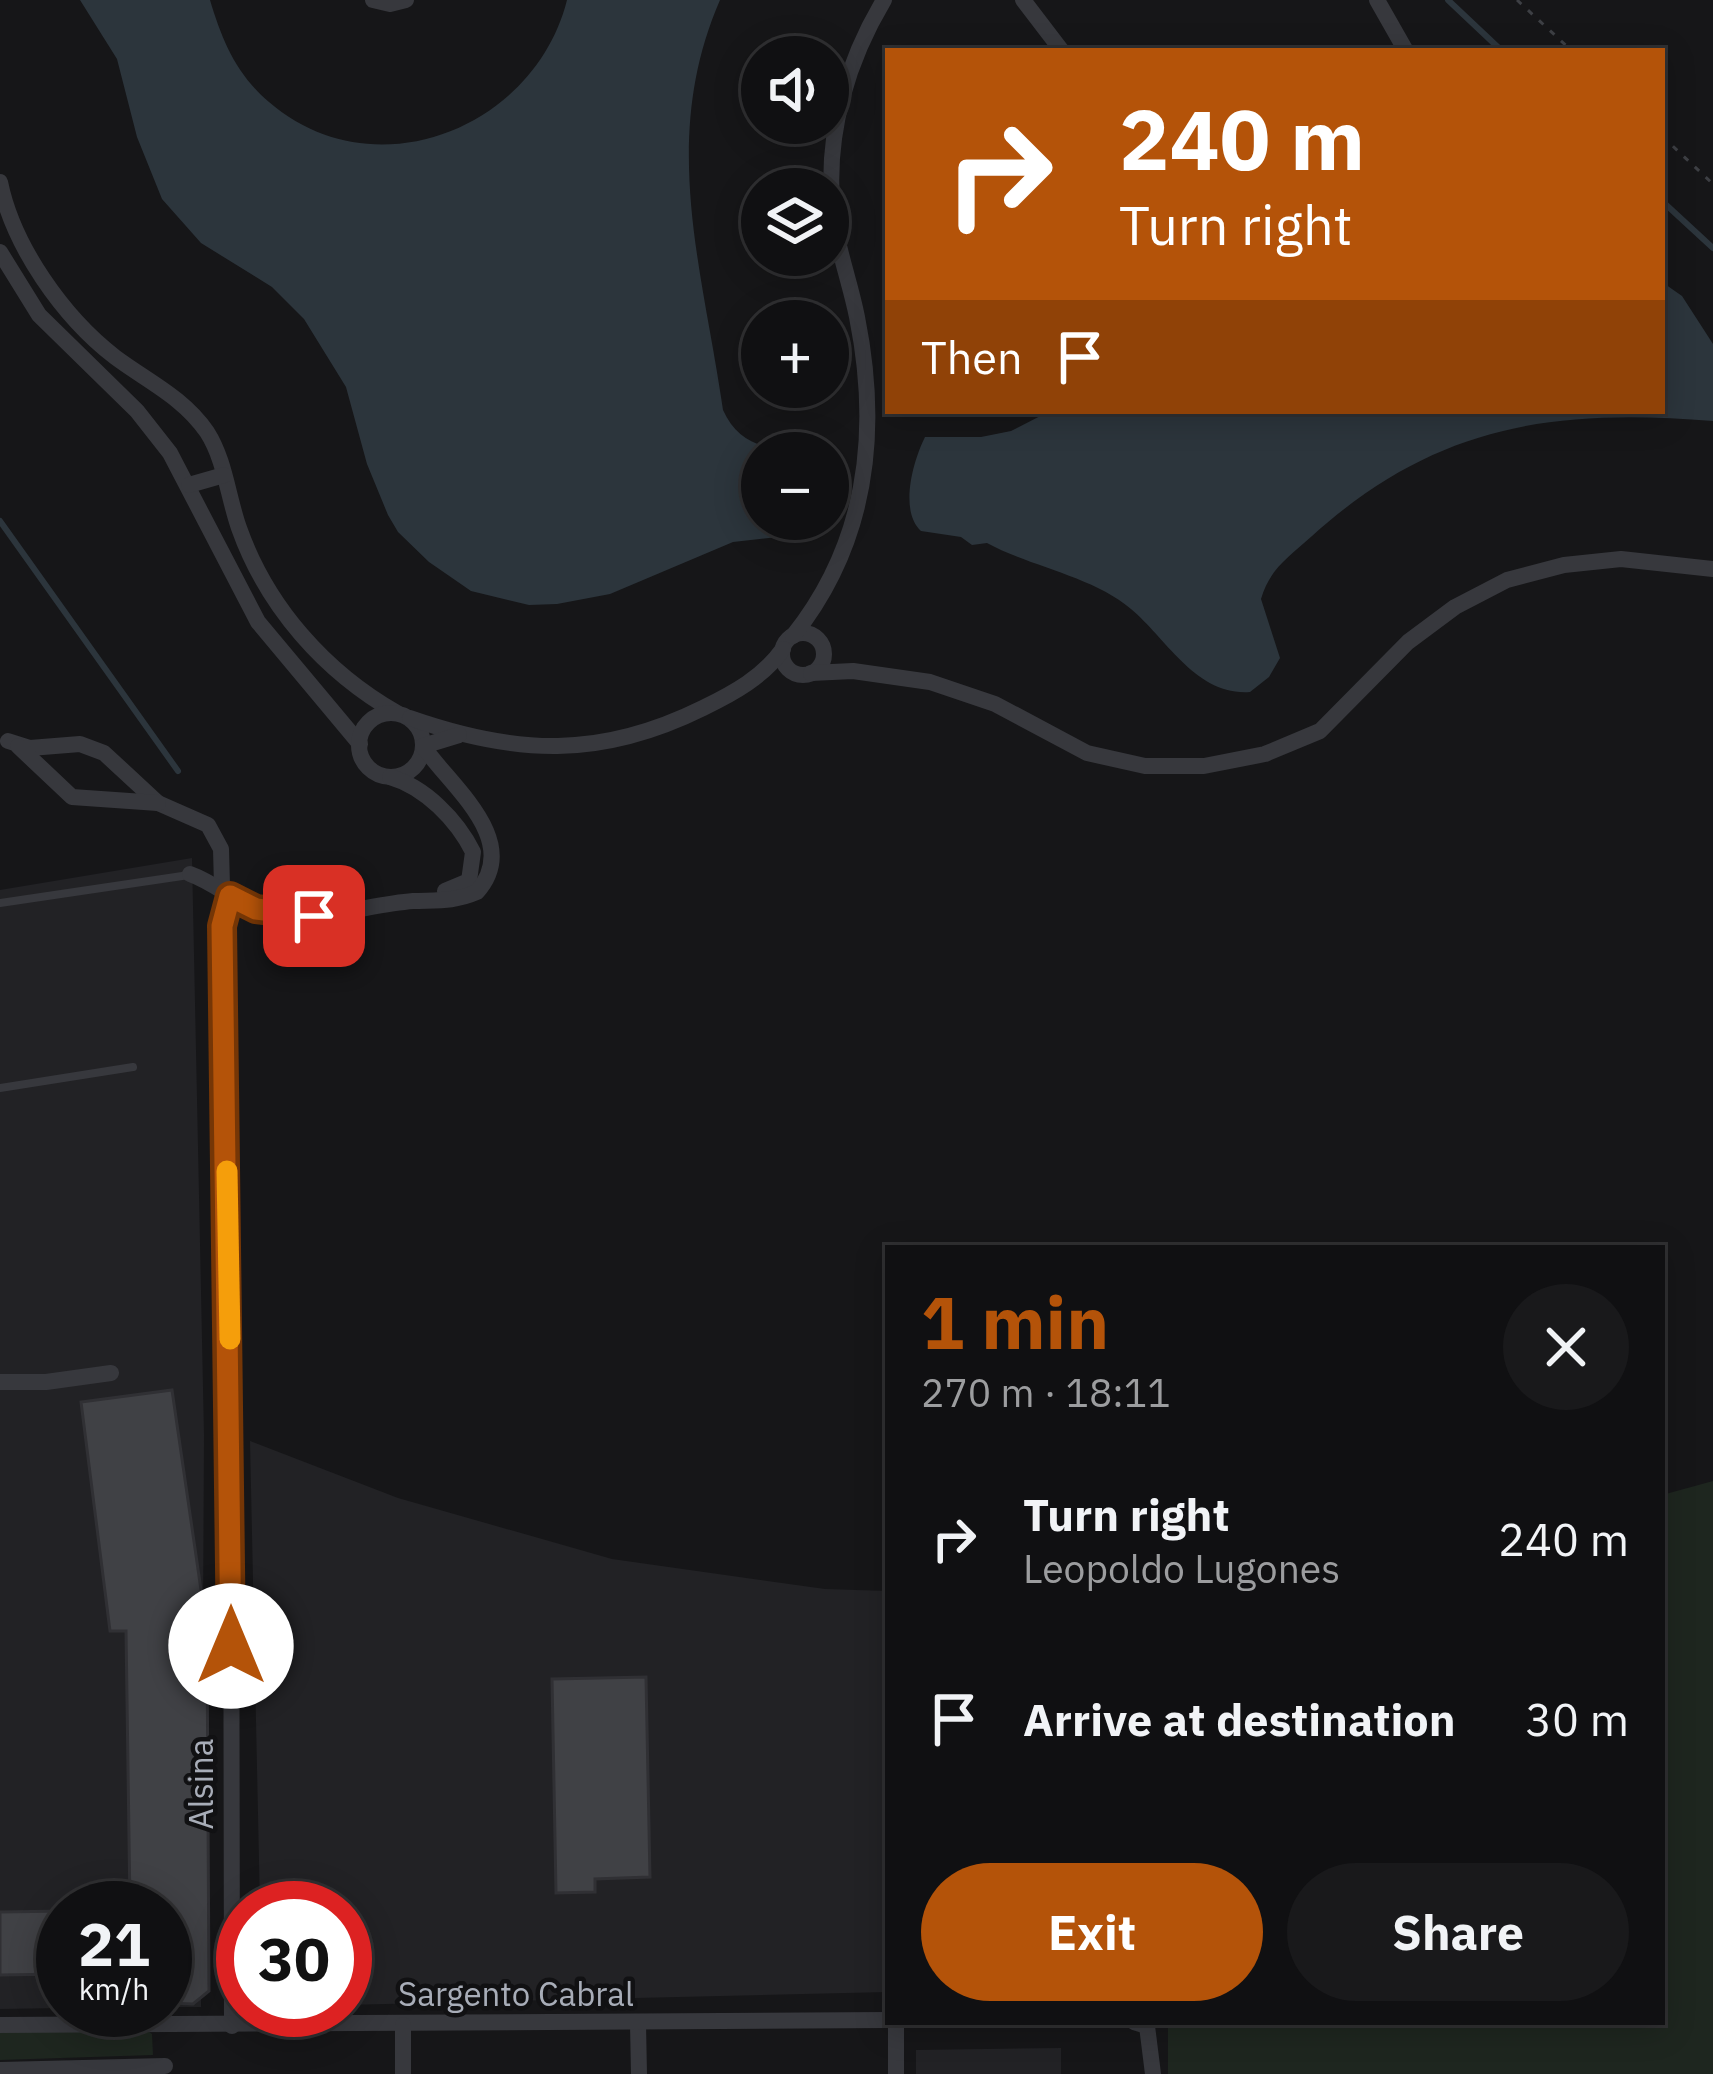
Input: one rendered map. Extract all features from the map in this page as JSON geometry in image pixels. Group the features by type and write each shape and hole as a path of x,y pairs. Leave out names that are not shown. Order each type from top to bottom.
{"street":[{"path":"373,0 390,4 406,0"},
{"path":"0,182 10,215 63,304 100,345 160,386 208,434 251,558 280,609 319,655 404,716 458,735 550,748 612,742 677,722 760,676 819,601 853,525 870,437 856,316 835,233 831,164 835,128 859,48 884,0"},
{"path":"1023,0 1060,48"},
{"path":"1377,0 1405,48"},
{"path":"0,252 40,315 137,411 189,484 258,622 360,744 365,763 412,784 473,852 473,874 464,886 416,901 314,916 256,909 190,874"},
{"path":"137,411 160,386"},
{"path":"189,484 224,475"},
{"path":"760,676 853,671 962,691 1055,739 1119,762 1204,766 1265,754 1320,731 1408,642 1455,607 1507,580 1564,565 1621,559 1713,569"},
{"path":"802,673 824,658 819,601"},
{"path":"788,642 805,634 853,671"},
{"path":"788,642 784,662 802,673"},
{"path":"360,744 371,720 404,716"},
{"path":"404,716 477,811 490,862 477,892 440,903 416,901"},
{"path":"390,777 409,771 423,746 458,735"},
{"path":"4,739 30,748 92,746 158,802"},
{"path":"4,739 29,752 72,796 158,802"},
{"name":"Alsina","path":"158,802 208,825 218,838 226,891 222,926 232,1881"},
{"path":"0,1382 46,1382 111,1373"},
{"name":"Sargento Cabral","path":"372,2025 885,2021"},
{"name":"Sargento Cabral","path":"0,2024 36,2025"},
{"path":"638,2024 639,2074"},
{"path":"403,2025 403,2074"},
{"path":"892,2025 896,2074"},
{"path":"1141,2025 1153,2074"},
{"path":"0,2070 165,2070 165,2037"}],"lane":[{"path":"0,903 190,874"},
{"path":"0,1088 133,1067"}],"path":[{"path":"1517,0 1569,48"},
{"path":"1665,139 1713,184"}],"shaded area":[{"path":"80,0 210,0 232,56 269,102 311,129 355,142 401,143 445,133 486,113 522,83 549,45 567,0 720,0 702,52 692,103 691,205 723,410 741,434 741,540 751,540 733,542 610,594 557,604 529,605 471,591 429,562 398,532 388,515 367,464 346,387 304,319 272,287 201,243 162,199 137,137 117,59"},
{"path":"1665,284 1682,296 1713,344 1713,421 1600,418 1499,432 1404,469 1358,499 1288,557 1265,588 1261,599 1280,658 1269,677 1250,692 1231,691 1198,675 1131,609 1098,588 987,543 972,545 961,537 921,531 909,499 925,437 981,437 1011,431 1044,414 1665,414"},
{"path":"192,858 204,1435 201,2007 192,2007 192,1881 36,1881 36,2008 0,2009 0,890"},
{"path":"250,1441 398,1498 612,1559 825,1589 885,1591 885,1992 372,2004 372,1881 259,1881"},
{"path":"1713,1481 1713,2074 1168,2074 1168,2025 1665,2025 1665,1494"},
{"path":"36,2031 36,2037 152,2037 153,2055 0,2060 0,2032"},
{"path":"1061,2048 1061,2074 916,2074 916,2050"}],"building":[{"path":"172,1390 207,1631 209,1991 193,2004 192,1881 130,1881 126,1631 110,1631 81,1402"},
{"path":"646,1677 650,1877 595,1879 595,1892 556,1893 552,1679"},
{"path":"36,1911 36,1974 0,1975 0,1912"}],"waterway":[{"path":"1448,0 1499,48"},
{"path":"1665,204 1713,248"},
{"path":"0,521 178,771"}],"slow traffic":[{"path":"227,1171 230,1339"}],"route":[{"path":"231,1646 222,926 230,896 256,909 314,916"}]}
